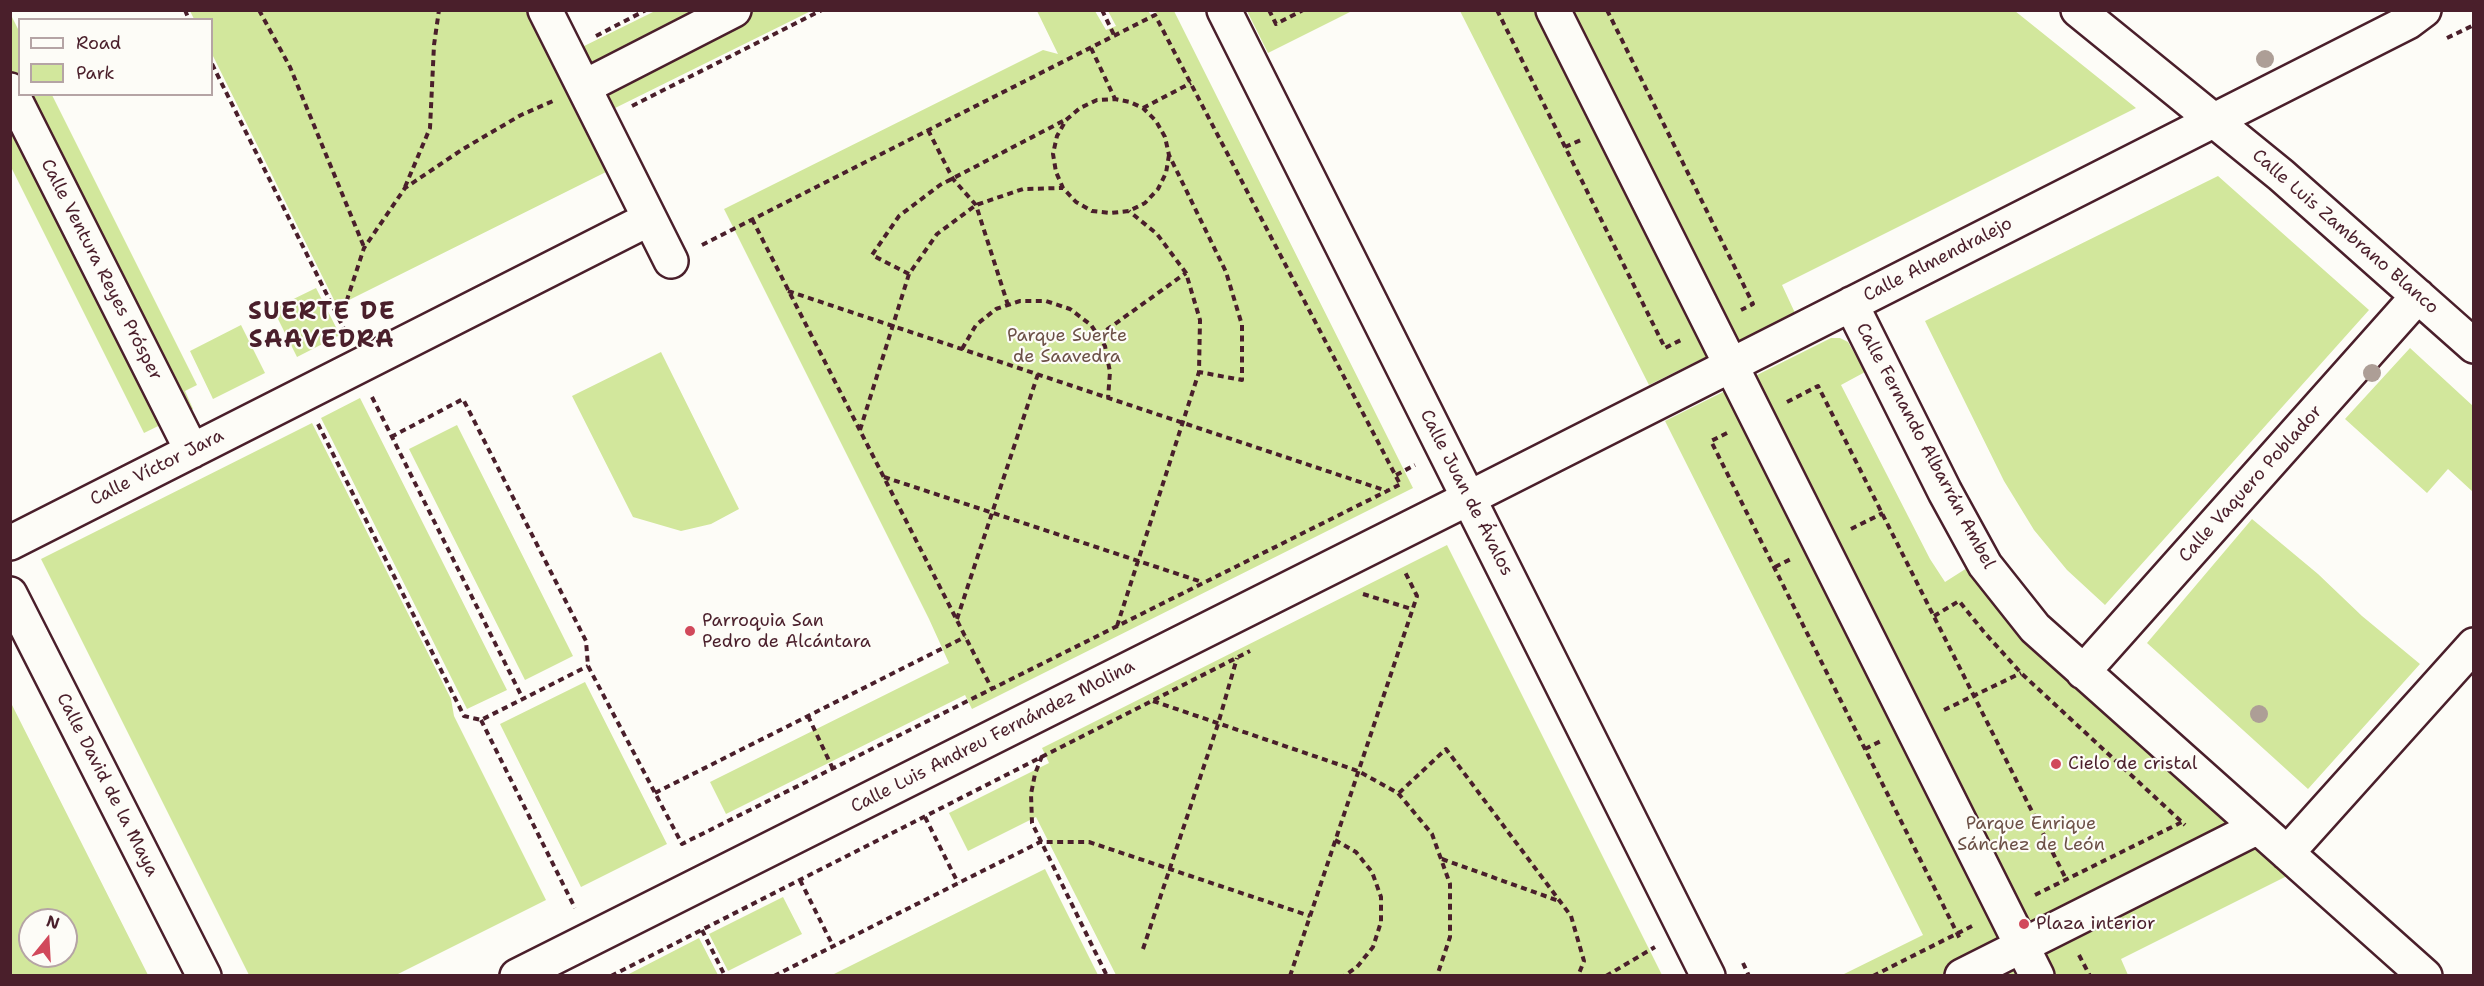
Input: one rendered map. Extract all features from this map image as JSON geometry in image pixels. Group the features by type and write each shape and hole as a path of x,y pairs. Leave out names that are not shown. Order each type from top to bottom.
{"street":[{"path":"545,10 671,261"},
{"path":"584,87 734,10"},
{"name":"Calle Juan de Ávalos","path":"1224,10 1708,975"},
{"path":"1552,10 2037,975"},
{"name":"Calle Luis Zambrano Blanco","path":"2078,10 2281,175 2474,346"},
{"name":"Calle Almendralejo","path":"1469,498 2215,120 2415,14 2451,10"},
{"name":"Calle Ventura Reyes Prósper","path":"10,90 192,451"},
{"name":"Calle Víctor Jara","path":"10,543 650,219"},
{"name":"Calle Vaquero Poblador","path":"2083,672 2418,296"},
{"name":"Calle Fernando Albarrán Ambel","path":"1851,304 1984,565 2035,628 2425,975"},
{"name":"Calle Luis Andreu Fernández Molina","path":"518,975 1469,498"},
{"name":"Calle David de la Maya","path":"10,594 204,975"},
{"path":"2287,854 2474,645"},
{"path":"1969,972 2258,827"}],"path":[{"path":"259,10 290,67 364,248"},
{"path":"340,321 364,248 405,188 430,128 434,45 439,10"},
{"path":"565,51 646,10"},
{"path":"601,121 822,10"},
{"path":"1102,10 1114,35"},
{"path":"1269,10 1276,24 1304,10"},
{"path":"1497,10 1665,348"},
{"path":"1607,10 1753,304"},
{"path":"671,261 1155,15 1420,522"},
{"path":"1090,48 1115,99"},
{"path":"213,66 340,321 366,385 391,437 523,699"},
{"path":"1143,108 1191,83"},
{"path":"405,188 463,149 521,115 584,87"},
{"path":"909,274 872,255 899,216 953,179 1066,120 1080,108 1097,100 1115,99 1130,102 1143,108 1161,129 1169,155 1226,272 1242,325 1242,380 1199,372"},
{"path":"1066,120 1057,136 1053,154 1056,172 1063,188 1076,202 1092,211 1110,213 1129,211 1145,203 1158,189 1167,173 1169,155"},
{"path":"928,130 953,179 976,205 1008,305"},
{"path":"860,430 909,274 937,234 976,205 1023,189 1063,188"},
{"path":"1117,626 1199,372 1200,320 1186,273 1157,234 1129,211"},
{"path":"752,219 992,689"},
{"path":"1098,336 1186,273"},
{"path":"788,291 1387,491"},
{"path":"962,349 976,325 996,309 1020,301 1046,301 1070,309 1091,325 1105,346 1110,372 1108,398"},
{"path":"957,620 1038,374"},
{"path":"1818,386 2066,879"},
{"path":"303,394 464,716 482,720 588,666"},
{"path":"391,437 463,399 586,641 588,666 682,844 1401,484"},
{"path":"1711,441 1969,972"},
{"path":"884,477 1203,583"},
{"path":"1394,577 1413,568"},
{"path":"1290,975 1417,596 1405,572"},
{"path":"1352,599 1373,588"},
{"path":"1363,594 1412,609"},
{"path":"1934,616 1959,602 2021,672 2212,850"},
{"path":"655,793 965,637"},
{"path":"612,975 1258,647"},
{"path":"1143,949 1238,657"},
{"path":"1153,700 1358,771 1398,793 1432,834 1450,884 1450,937 1437,975"},
{"path":"808,716 833,769"},
{"path":"482,720 591,939"},
{"path":"1398,793 1446,749 1571,916 1584,961 1578,975"},
{"path":"1042,756 1031,794 1032,822 1107,975"},
{"path":"924,816 958,883"},
{"path":"1335,840 1356,852 1372,872 1380,897 1381,922 1373,947 1357,967 1344,975"},
{"path":"774,975 1040,842 1089,842 1310,916"},
{"path":"1441,859 1560,902"},
{"path":"800,880 832,946"},
{"path":"702,930 725,975"},
{"path":"1606,975 1657,946"}],"green space":[{"path":"190,11 535,11 614,168 337,306 213,56 213,18 194,18"},
{"path":"655,11 811,11 601,115 570,53"},
{"name":"Parque Suerte de Saavedra","path":"1037,11 1095,11 1106,30 1116,26 1108,11 1148,11 1151,15 1159,11 1174,11 1413,488 972,709 965,695 726,814 710,782 949,663 724,209 1043,50 1058,54"},
{"path":"1247,11 1352,11 1268,53"},
{"path":"1460,11 2015,11 2136,108 1782,285 1795,313 1649,385"},
{"path":"10,13 18,29 18,96 52,96 197,385 185,391 193,409 144,433 11,167"},
{"path":"2218,176 2369,310 2105,605 2067,570 2034,530 2004,481 1925,321"},
{"path":"316,288 340,335 297,357 273,309"},
{"path":"241,325 265,373 213,399 190,351"},
{"name":"Parque Enrique Sánchez de León","path":"1831,338 1840,338 1848,342 1865,372 1841,385 1930,559 1945,582 1967,568 2016,629 2289,875 2121,959 2128,975 1842,975 1923,935 1665,421"},
{"path":"2410,348 2473,406 2473,492 2448,469 2427,493 2345,419"},
{"path":"661,352 739,509 711,524 681,531 633,517 572,396"},
{"path":"360,398 507,690 467,709 321,418"},
{"path":"312,423 451,699 454,716 546,900 396,975 249,975 41,559"},
{"path":"457,425 573,656 525,680 409,449"},
{"path":"2252,519 2420,664 2308,789 2147,643"},
{"path":"1447,545 1662,975 1116,975 1036,817 968,851 949,813 1049,763 1042,748"},
{"path":"585,682 667,844 581,887 500,724"},
{"path":"10,703 11,703 148,975 11,975"},
{"path":"1045,869 1098,975 832,975"},
{"path":"783,897 802,934 728,971 709,934"},
{"path":"699,938 718,975 627,975"}],"place":[{"name":"Parroquia San Pedro de Alcántara","path":"690,631"},
{"name":"Cielo de cristal","path":"2056,764"},
{"name":"Plaza interior","path":"2024,924"}],"district":[{"name":"SUERTE DE SAAVEDRA","path":"322,327"}]}
